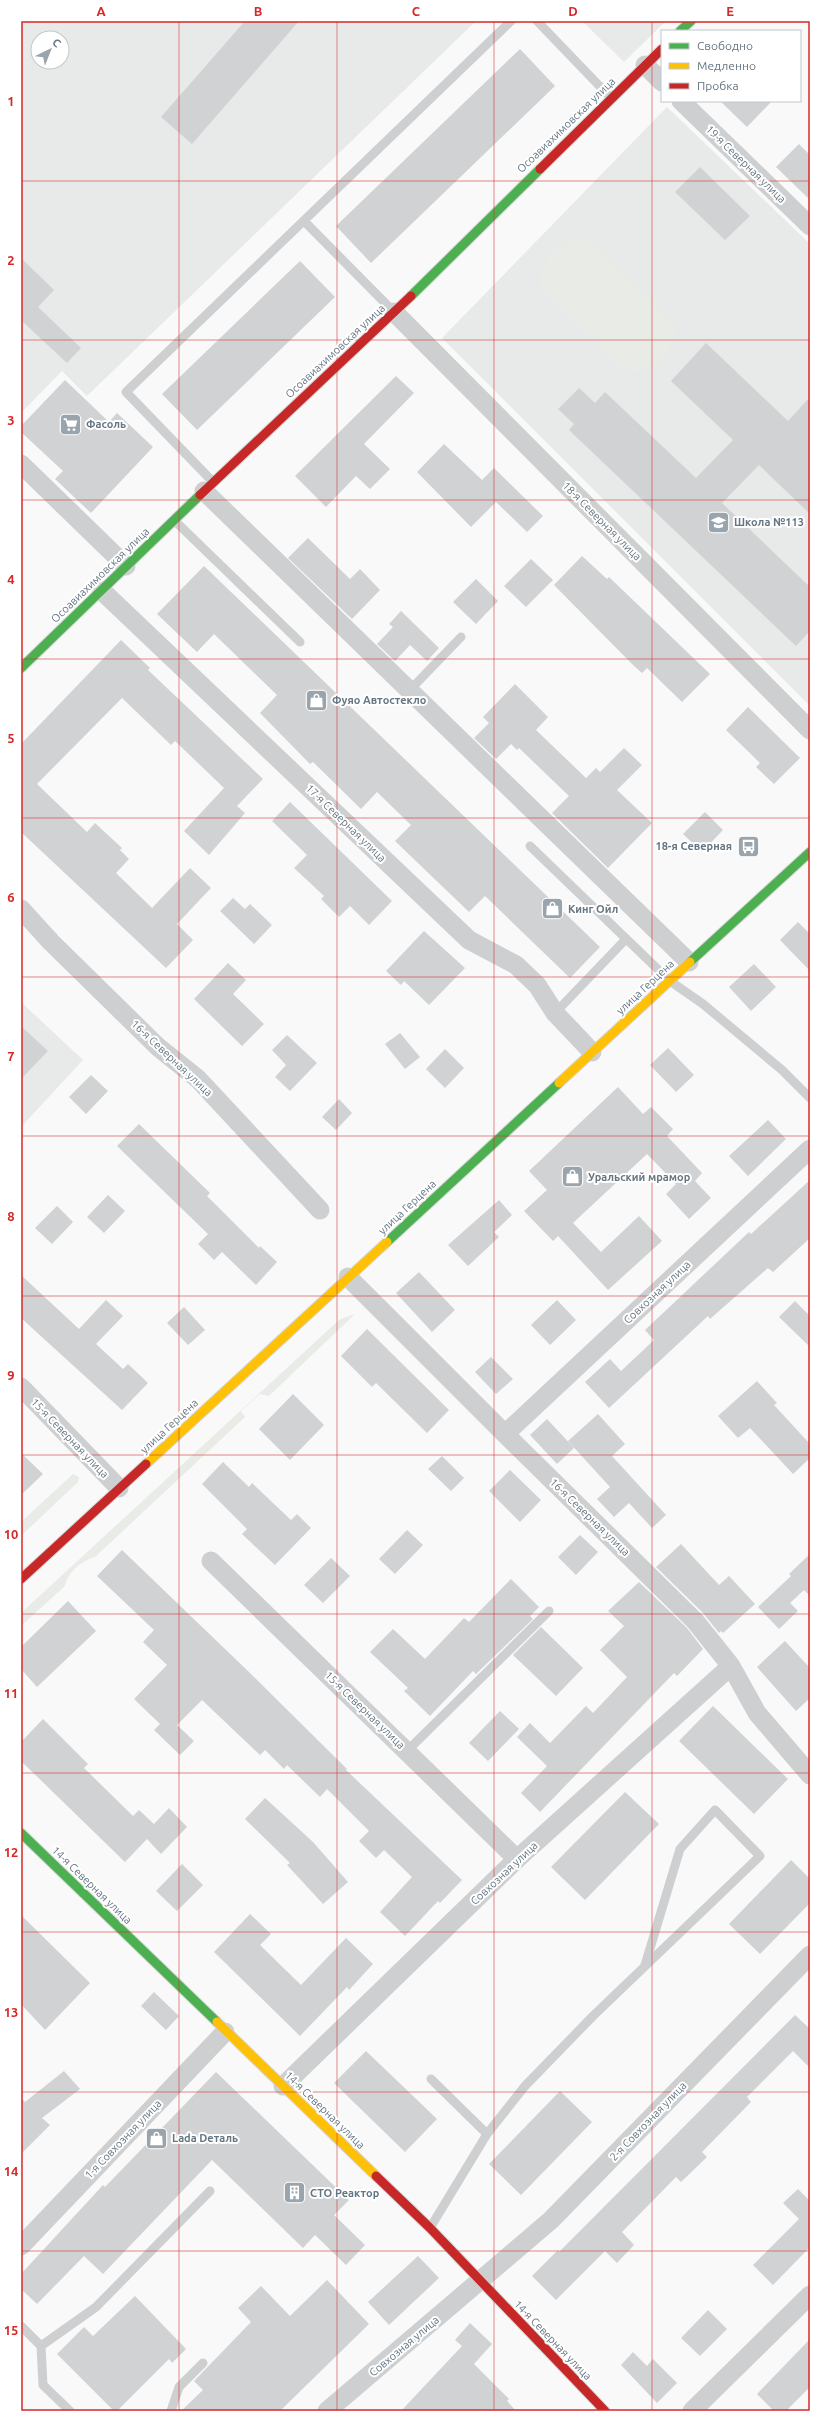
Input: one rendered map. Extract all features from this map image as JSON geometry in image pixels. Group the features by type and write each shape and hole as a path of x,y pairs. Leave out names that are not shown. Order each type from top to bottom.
{"street":[{"path":"681,30 690,21"},
{"name":"Осоавиахимовская улица","path":"21,668 208,486 394,312 661,50"},
{"path":"645,66 661,81"},
{"name":"19-я Северная улица","path":"682,102 810,226"},
{"name":"18-я Северная улица","path":"394,312 810,730"},
{"path":"21,464 126,566"},
{"path":"208,486 409,690 689,962"},
{"name":"17-я Северная улица","path":"101,590 469,940 516,965 537,986 555,1013 592,1052"},
{"name":"улица Герцена","path":"21,1579 810,852"},
{"name":"16-я Северная улица","path":"21,909 51,942 158,1048 198,1079 320,1210"},
{"name":"Совхозная улица","path":"505,1434 810,1149"},
{"name":"16-я Северная улица","path":"348,1277 505,1434 696,1621 731,1666 757,1713 810,1775"},
{"name":"15-я Северная улица","path":"21,1387 119,1488"},
{"name":"15-я Северная улица","path":"212,1561 517,1860"},
{"name":"Совхозная улица","path":"283,2086 517,1860 731,1666"},
{"name":"14-я Северная улица","path":"21,1833 225,2032 430,2228 605,2411"},
{"name":"2-я Совхозная улица","path":"480,2281 551,2220 810,1955"},
{"name":"1-я Совхозная улица","path":"21,2246 225,2032"},
{"name":"Совхозная улица","path":"327,2411 480,2281"},
{"path":"692,2411 810,2296"}],"lane":[{"path":"208,486 126,392 511,21"},
{"path":"537,21 611,98"},
{"path":"304,221 394,312"},
{"path":"174,520 300,642"},
{"path":"409,690 461,637"},
{"path":"530,846 670,981 703,1004 782,1070 810,1098"},
{"path":"555,1013 626,939"},
{"path":"407,1751 549,1611"},
{"path":"430,2228 487,2134 525,2086 645,1965 760,1856 715,1810 680,1849 645,1965"},
{"path":"431,2079 487,2134"},
{"path":"41,2346 96,2307 210,2191"},
{"path":"21,2326 41,2346 44,2385 70,2411"},
{"path":"171,2411 179,2387 203,2363"}],"shaded area":[{"path":"21,21 476,21 87,396 62,371 21,413"},
{"path":"582,21 666,21 624,62"},
{"name":"Школа №113","path":"667,107 810,244 810,706 442,338"},
{"path":"574,239 587,240 592,244 674,322 676,335 674,341 659,361 652,366 645,370 638,371 631,371 623,367 541,288 541,273 548,259 560,247"},
{"path":"21,1002 83,1060 21,1127"},
{"path":"355,1314 269,1396 260,1394 241,1411 245,1417 95,1557 80,1564 69,1576 65,1586 21,1626 21,1613 339,1320"},
{"path":"73,1474 79,1477 78,1482 21,1536 21,1522"}],"building":[{"path":"245,21 299,21 192,144 161,117"},
{"path":"520,49 555,86 371,263 336,226"},
{"path":"721,102 771,102 747,127"},
{"path":"799,144 810,155 810,200 776,167"},
{"path":"700,167 750,216 725,240 675,192"},
{"path":"21,258 54,290 38,307 81,348 67,363 23,322 21,325"},
{"path":"300,261 335,297 197,430 162,394"},
{"path":"706,343 788,421 810,397 810,514 759,465 722,503 810,587 810,631 796,646 569,430 574,424 558,409 579,388 595,403 605,392 696,478 733,440 671,381"},
{"path":"396,376 414,393 364,444 390,469 370,489 356,476 326,507 295,476"},
{"path":"65,380 109,422 117,413 153,447 91,513 55,479 63,471 21,432 21,426"},
{"path":"444,444 482,480 494,468 543,516 527,532 496,502 471,527 417,472"},
{"path":"308,538 350,579 360,569 380,590 352,619 288,558"},
{"path":"582,556 607,579 609,577 710,674 682,702 647,668 642,673 634,666 554,585"},
{"path":"531,559 553,580 526,607 504,586"},
{"path":"204,566 600,947 570,978 485,896 469,912 395,841 411,825 377,792 361,809 313,762 310,764 260,713 277,695 214,634 197,652 157,614"},
{"path":"476,579 498,601 476,624 453,602"},
{"path":"401,611 439,648 427,661 410,645 395,661 377,644 393,627 389,624"},
{"path":"121,640 150,668 148,670 263,779 237,806 245,813 209,855 184,831 224,788 175,741 171,745 122,698 37,784 87,832 95,823 122,848 120,850 129,859 116,873 152,908 190,868 211,888 177,924 193,940 166,968 21,832 21,744"},
{"path":"515,684 548,717 536,730 586,778 596,768 600,772 624,748 642,765 617,790 652,823 608,868 552,813 569,796 519,748 517,750 511,744 496,759 474,738 489,723 483,717"},
{"path":"748,707 800,758 774,784 756,767 760,763 726,730"},
{"path":"290,802 392,901 369,925 350,906 339,917 321,899 324,896 294,868 307,855 272,821"},
{"path":"705,812 723,830 702,852 683,834"},
{"path":"233,898 245,909 250,904 272,925 254,944 220,911"},
{"path":"798,922 810,934 810,971 780,940"},
{"path":"424,931 465,968 429,1005 404,981 401,985 386,971"},
{"path":"228,963 246,980 233,994 264,1024 242,1046 194,999"},
{"path":"754,964 776,987 751,1011 729,987"},
{"path":"21,1026 48,1051 21,1079"},
{"path":"400,1033 420,1057 405,1069 385,1044"},
{"path":"287,1035 317,1063 290,1091 275,1077 286,1065 272,1050"},
{"path":"668,1048 694,1075 676,1092 650,1065"},
{"path":"445,1049 464,1068 445,1088 426,1069"},
{"path":"91,1075 108,1091 86,1114 69,1097"},
{"path":"618,1087 643,1114 651,1107 673,1129 667,1136 702,1173 695,1181 711,1198 689,1219 666,1194 676,1184 647,1154 573,1223 601,1252 639,1216 662,1241 608,1290 558,1236 553,1241 524,1211 547,1190 529,1171"},
{"path":"339,1099 352,1113 336,1130 322,1117"},
{"path":"768,1120 786,1139 748,1176 729,1156"},
{"path":"139,1124 210,1193 207,1196 259,1248 260,1246 277,1262 256,1285 222,1252 214,1260 198,1244 208,1234 117,1146"},
{"path":"810,1180 810,1238 773,1272 768,1268 710,1319 708,1316 609,1408 585,1382 610,1359 621,1371 654,1340 645,1330 749,1232 751,1234"},
{"path":"108,1195 125,1211 104,1233 87,1217"},
{"path":"499,1200 512,1215 494,1232 499,1237 468,1266 448,1245"},
{"path":"57,1206 73,1222 52,1244 35,1228"},
{"path":"419,1272 455,1310 432,1332 396,1293"},
{"path":"21,1275 79,1329 106,1300 123,1316 96,1344 123,1369 128,1364 148,1383 122,1410 21,1318"},
{"path":"557,1300 576,1320 550,1345 531,1325"},
{"path":"795,1301 810,1316 810,1347 779,1317"},
{"path":"184,1307 205,1330 188,1345 167,1323"},
{"path":"367,1329 449,1410 427,1433 376,1383 372,1387 341,1356"},
{"path":"491,1357 513,1379 496,1394 475,1372"},
{"path":"757,1381 777,1403 774,1405 810,1444 810,1458 793,1474 750,1428 738,1438 718,1416"},
{"path":"293,1394 324,1425 290,1460 259,1429"},
{"path":"598,1414 625,1444 612,1456 666,1515 652,1528 629,1503 614,1517 597,1499 610,1487 568,1441"},
{"path":"547,1419 574,1448 557,1464 530,1435"},
{"path":"21,1453 43,1474 21,1495"},
{"path":"442,1456 464,1478 451,1491 428,1469"},
{"path":"223,1462 249,1487 252,1483 291,1520 297,1514 311,1528 275,1565 242,1534 247,1529 202,1484"},
{"path":"510,1470 541,1500 520,1522 489,1491"},
{"path":"407,1530 423,1545 395,1574 379,1559"},
{"path":"580,1535 598,1552 576,1575 558,1557"},
{"path":"681,1544 719,1585 729,1576 755,1604 723,1633 721,1631 719,1633 703,1613 656,1567"},
{"path":"122,1550 250,1673 347,1769 346,1770 462,1880 440,1903 438,1901 405,1936 380,1912 412,1877 384,1850 376,1858 359,1841 369,1831 327,1789 320,1797 287,1765 284,1769 265,1750 260,1755 202,1700 177,1725 194,1741 180,1755 154,1730 160,1724 134,1699 167,1665 143,1642 154,1630 97,1576"},
{"path":"810,1554 810,1596 804,1590 790,1603 798,1611 779,1629 758,1607 791,1576 789,1574"},
{"path":"331,1558 350,1576 323,1603 304,1585"},
{"path":"511,1579 539,1607 530,1616 533,1619 476,1674 473,1671 430,1716 404,1691 408,1688 370,1652 393,1629 425,1659 464,1618 469,1622"},
{"path":"639,1582 687,1628 703,1649 677,1676 674,1673 540,1812 521,1793 547,1766 517,1737 530,1723 550,1743 586,1706 593,1713 627,1677 600,1650 624,1626 608,1611"},
{"path":"68,1601 96,1631 37,1687 21,1669 21,1647"},
{"path":"541,1627 583,1668 556,1696 513,1655"},
{"path":"785,1641 810,1668 810,1698 796,1711 757,1667"},
{"path":"713,1706 788,1779 754,1814 679,1741"},
{"path":"500,1711 519,1729 488,1761 469,1743"},
{"path":"43,1719 88,1764 84,1768 133,1816 139,1810 154,1824 169,1808 187,1827 161,1854 147,1839 125,1862 21,1761 21,1742"},
{"path":"625,1792 659,1824 585,1900 551,1867"},
{"path":"265,1798 313,1842 348,1882 323,1904 287,1865 290,1863 245,1819"},
{"path":"791,1860 810,1879 810,1903 760,1954 729,1924"},
{"path":"182,1864 203,1885 177,1911 156,1891"},
{"path":"250,1914 271,1934 260,1945 301,1985 346,1938 373,1964 349,1990 347,1987 300,2036 214,1952"},
{"path":"21,1915 90,1983 45,2030 21,2004"},
{"path":"154,1992 179,2016 166,2030 141,2006"},
{"path":"795,2015 810,2029 810,2068 793,2051 747,2097 751,2102 702,2152 707,2157 681,2182 676,2177 622,2232 634,2245 617,2263 605,2251 556,2300 532,2276 558,2250 559,2252"},
{"path":"366,2051 437,2119 405,2152 334,2083"},
{"path":"64,2071 80,2089 42,2118 50,2125 21,2154 21,2098 25,2102"},
{"name":"СТО Реактор","path":"216,2072 349,2200 334,2215 365,2245 346,2265 315,2235 303,2248 212,2160 103,2274 84,2256 37,2304 21,2289 21,2274 103,2185 105,2187"},
{"path":"560,2091 592,2122 521,2195 489,2164"},
{"path":"798,2189 810,2201 810,2247 773,2285 753,2265 799,2219 783,2203"},
{"path":"418,2256 439,2278 389,2325 368,2302"},
{"path":"327,2280 369,2324 280,2411 181,2411 203,2390 194,2381 251,2322 238,2308 261,2286 290,2316"},
{"path":"135,2296 186,2349 172,2363 169,2359 117,2411 114,2411 57,2354 84,2327 93,2336"},
{"path":"708,2310 727,2329 700,2356 681,2338"},
{"path":"470,2323 492,2344 474,2364 509,2399 507,2401 516,2411 401,2411 462,2346 455,2340"},
{"path":"810,2339 810,2387 786,2411 774,2411 757,2394"},
{"path":"633,2352 647,2366 653,2359 677,2383 657,2403 621,2365"}],"traffic: fast":[{"path":"681,30 691,21"},
{"path":"411,296 540,169"},
{"path":"21,668 200,495"},
{"path":"690,962 810,852"},
{"path":"387,1242 559,1083"},
{"path":"21,1833 217,2022"}],"traffic: slow":[{"path":"559,1083 690,962"},
{"path":"146,1464 387,1242"},
{"path":"217,2022 376,2176"}],"traffic: jam":[{"path":"540,169 661,50"},
{"path":"200,495 411,296"},
{"path":"21,1579 146,1464"},
{"path":"376,2176 430,2228 605,2411"}],"place":[{"name":"Фасоль","path":"71,424"},
{"name":"Школа №113","path":"718,522"},
{"name":"Фуяо Автостекло","path":"317,700"},
{"name":"18-я Северная","path":"748,846"},
{"name":"Кинг Ойл","path":"553,909"},
{"name":"Уральский мрамор","path":"572,1177"},
{"name":"Lada Dеталь","path":"156,2138"},
{"name":"СТО Реактор","path":"295,2193"}]}
